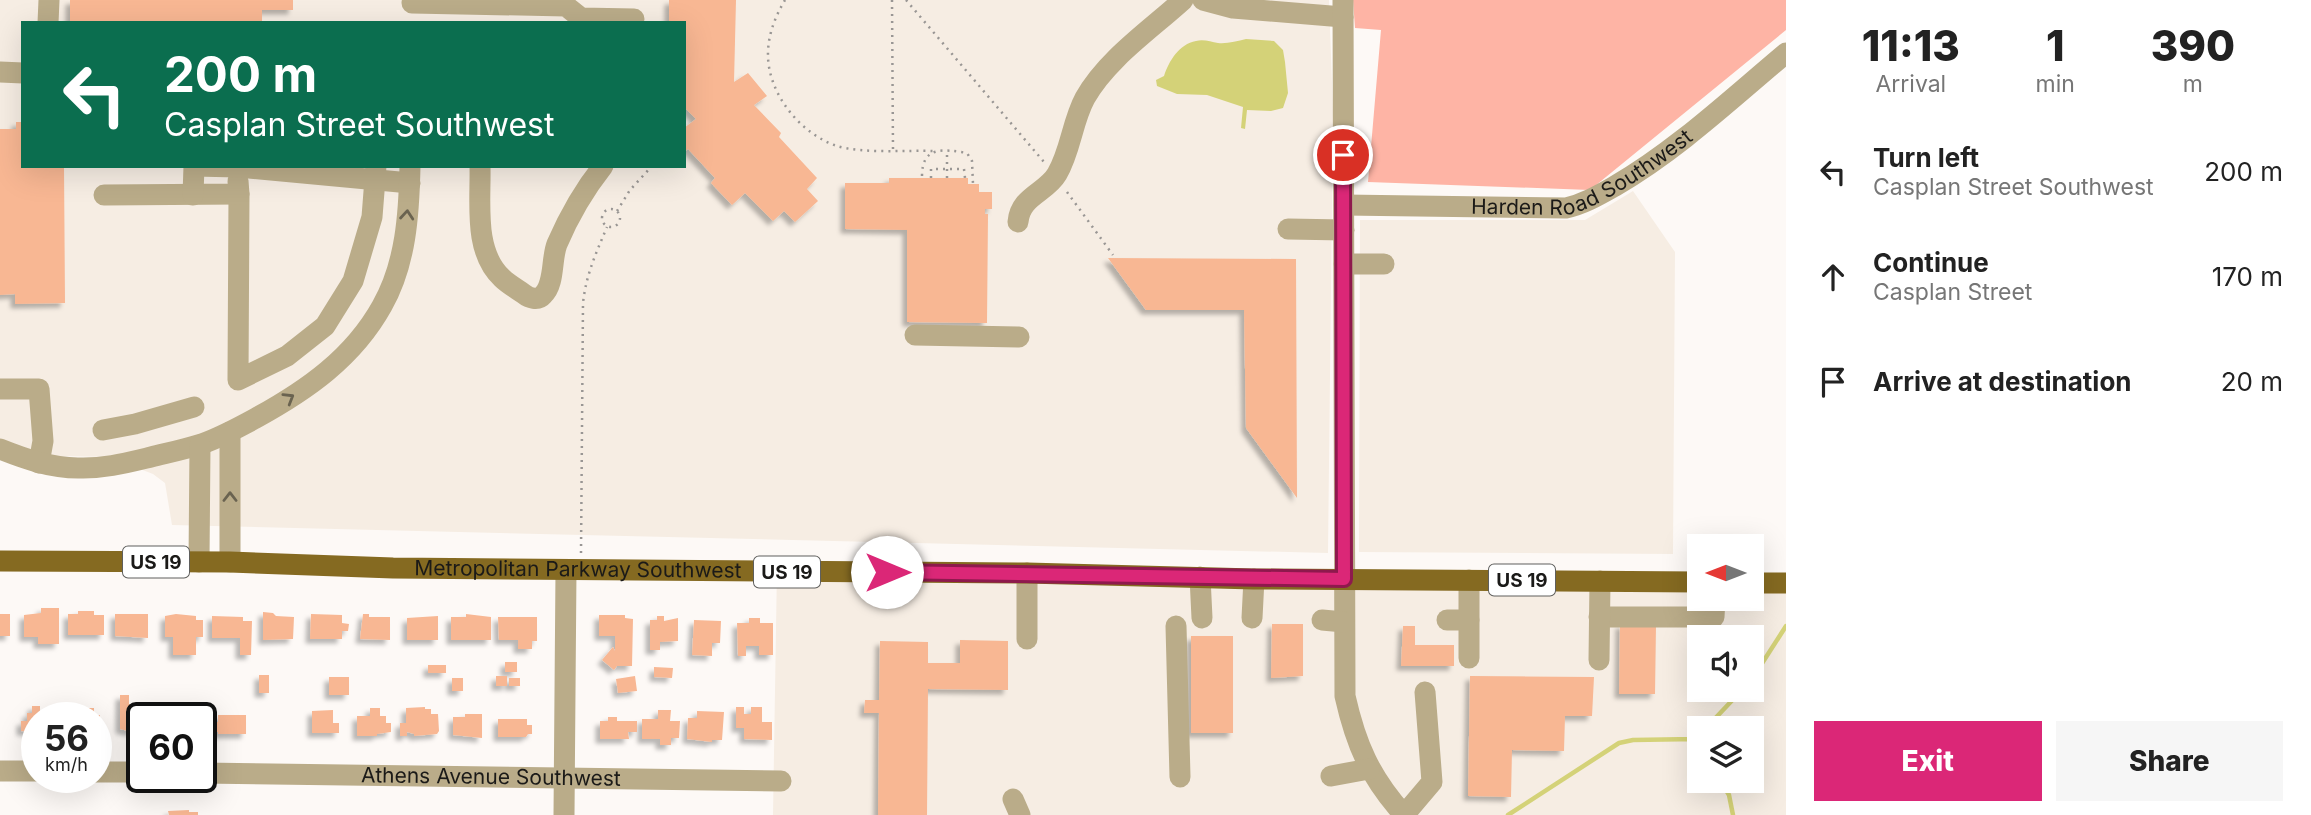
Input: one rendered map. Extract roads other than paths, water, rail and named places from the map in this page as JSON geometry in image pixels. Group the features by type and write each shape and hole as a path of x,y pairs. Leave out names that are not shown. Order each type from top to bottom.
{"main road":[{"name":"Metropolitan Parkway Southwest","path":"0,561 230,562 573,570 1027,573 1254,579 1687,582"},
{"path":"1764,583 1786,583"}],"street":[{"path":"48,21 49,0"},
{"path":"1018,222 1019,213 1028,200 1055,177 1084,100 1094,83 1116,59 1183,0"},
{"path":"1203,0 1233,8 1343,9 1344,621 1354,689 1353,734 1369,769 1404,815 1432,782 1425,692"},
{"path":"412,9 480,14 566,6 581,18 634,19"},
{"name":"Harden Road Southwest","path":"1344,205 1566,208 1579,205 1629,177 1666,152 1786,53"},
{"path":"0,72 21,73"},
{"path":"193,195 194,168"},
{"path":"238,168 238,380 287,356 324,326 355,279 372,218 376,173"},
{"path":"0,449 39,463 90,468 117,465 200,444 230,432 321,377 355,346 371,325 394,281 402,254 410,174 262,168"},
{"path":"480,168 481,235 488,257 501,278 528,297 536,299 543,296 548,286 556,246 584,189 601,168"},
{"path":"104,195 239,194"},
{"path":"1288,229 1344,230"},
{"path":"1344,264 1384,264"},
{"path":"915,335 1019,337"},
{"path":"0,389 40,389 43,441 39,463"},
{"path":"103,430 194,407"},
{"path":"139,423 148,457"},
{"path":"230,432 230,562"},
{"path":"199,562 200,444"},
{"path":"564,815 573,570"},
{"path":"1027,573 1027,639"},
{"path":"1200,577 1202,618"},
{"path":"1252,618 1254,579"},
{"path":"1469,580 1469,658"},
{"path":"1599,660 1600,581"},
{"path":"1600,617 1714,617 1714,611"},
{"path":"1322,620 1344,621"},
{"path":"1447,620 1469,620"},
{"path":"1175,626 1180,777"},
{"path":"1331,776 1369,769"},
{"path":"0,771 21,771"},
{"name":"Athens Avenue Southwest","path":"217,773 781,781"}],"waterway":[{"path":"1764,660 1786,626"},
{"path":"1717,716 1731,702"},
{"path":"1508,815 1619,743 1633,740 1687,739"},
{"path":"1728,793 1733,815"}]}
